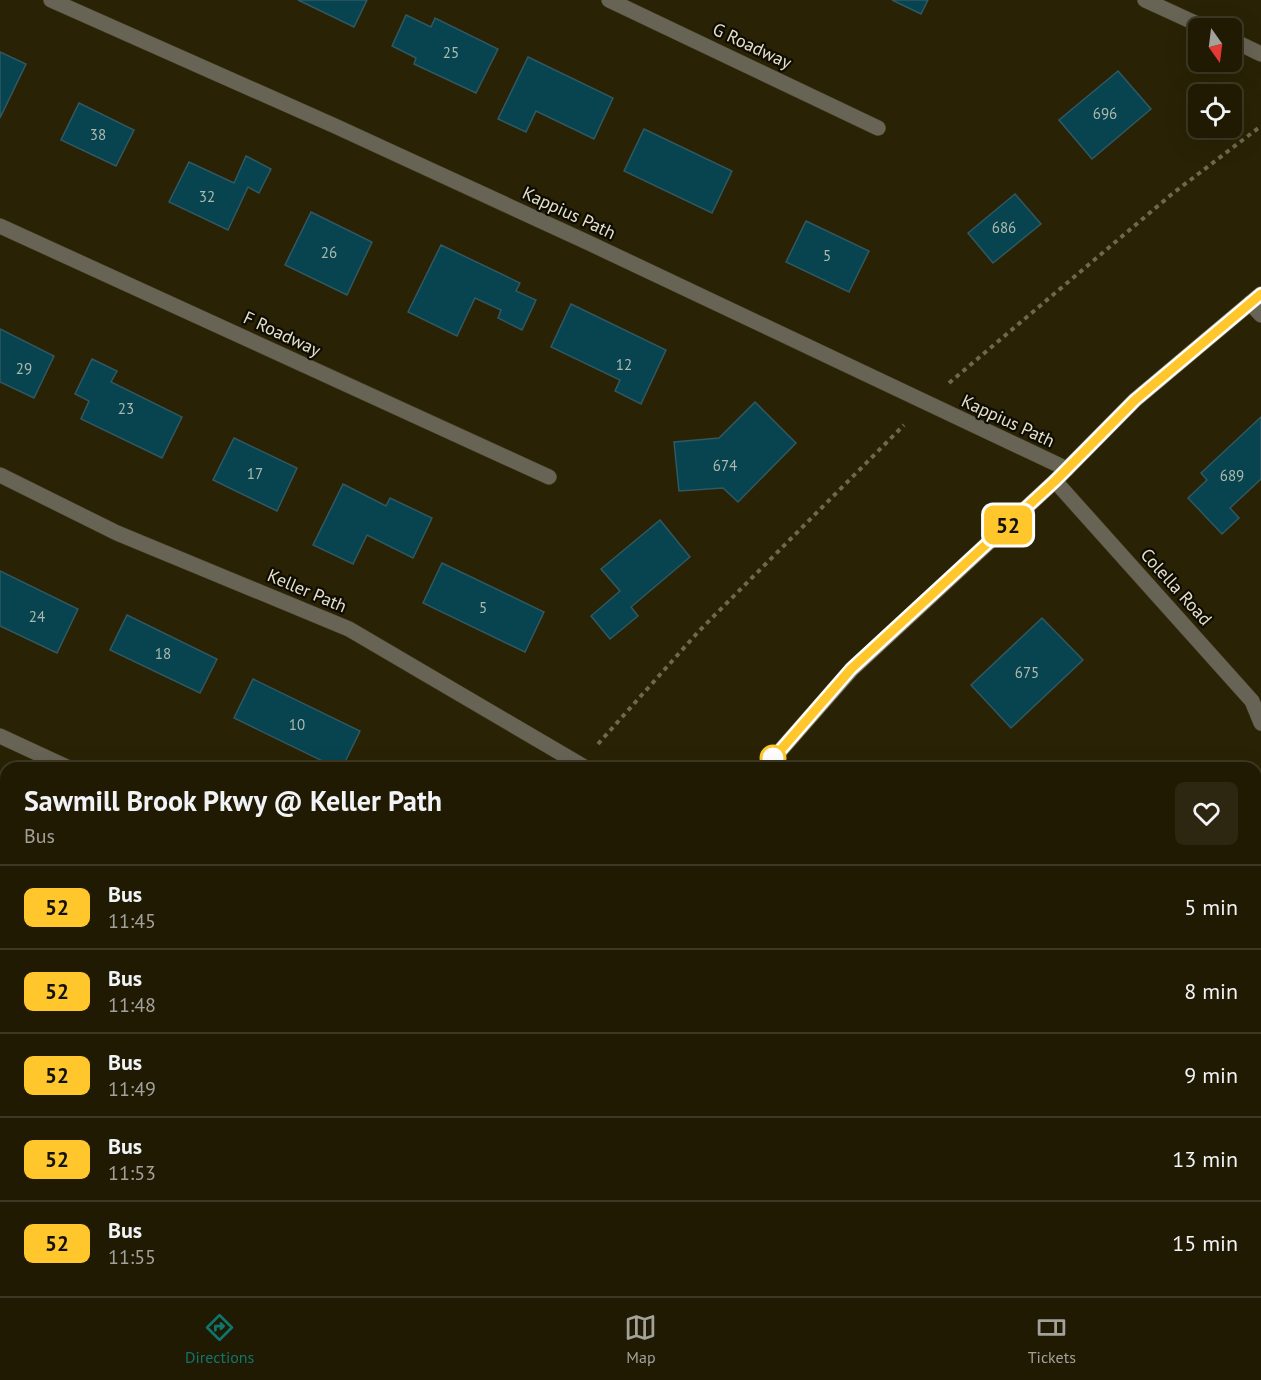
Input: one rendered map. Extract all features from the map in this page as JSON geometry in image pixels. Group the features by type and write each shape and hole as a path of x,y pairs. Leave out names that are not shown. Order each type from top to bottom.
{"street":[{"name":"Kappius Path","path":"51,0 367,141 1067,469"},
{"name":"G Roadway","path":"609,0 878,128"},
{"path":"1145,0 1188,20"},
{"path":"1242,45 1261,54"},
{"name":"F Roadway","path":"0,226 549,477"},
{"path":"770,762 851,669 1055,481 1135,400 1255,298 1261,315"},
{"name":"Keller Path","path":"0,475 117,533 349,629 576,762"},
{"name":"Colella Road","path":"1055,481 1252,701 1261,723"},
{"path":"0,736 56,762"}],"path":[{"path":"586,762 699,631 925,403 1172,194 1261,126"}],"building":[{"path":"298,0 367,0 354,27"},
{"path":"892,0 928,0 921,14"},
{"path":"406,15 431,27 435,18 498,49 476,93 414,64 416,58 392,46"},
{"path":"0,52 26,64 0,118"},
{"path":"528,57 613,98 594,139 536,111 526,132 498,119"},
{"path":"1118,71 1151,109 1092,159 1059,120"},
{"path":"79,103 134,130 116,166 61,140"},
{"path":"644,129 732,171 712,213 624,171"},
{"path":"246,156 271,169 259,193 248,187 228,230 169,202 189,162 234,183"},
{"path":"1015,194 1041,224 993,263 968,233"},
{"path":"311,212 372,242 347,295 285,265"},
{"path":"806,221 869,251 849,292 786,262"},
{"path":"441,245 520,283 516,291 536,300 522,330 498,318 501,310 475,298 457,336 408,312"},
{"path":"571,304 666,350 641,404 615,391 620,380 551,347"},
{"path":"0,329 54,356 34,398 0,382"},
{"path":"92,359 117,371 111,382 182,417 162,458 81,419 89,401 75,394"},
{"path":"755,402 796,443 738,502 723,488 679,491 674,442 719,438"},
{"path":"1261,417 1261,479 1230,508 1239,518 1222,534 1188,498 1207,480 1201,473"},
{"path":"234,438 297,468 277,511 213,480"},
{"path":"343,484 386,506 390,498 432,518 413,558 367,535 353,564 313,545"},
{"path":"660,520 690,557 631,607 638,616 610,639 591,616 620,591 601,569"},
{"path":"442,563 544,612 525,652 423,603"},
{"path":"0,571 78,609 57,653 0,626"},
{"path":"127,615 217,659 200,693 110,650"},
{"path":"1042,618 1083,660 1011,728 971,685"},
{"path":"253,679 360,731 345,762 325,762 234,718"}],"bus line":[{"name":"52","path":"770,762 851,669 1055,481 1135,400 1261,294"}]}
